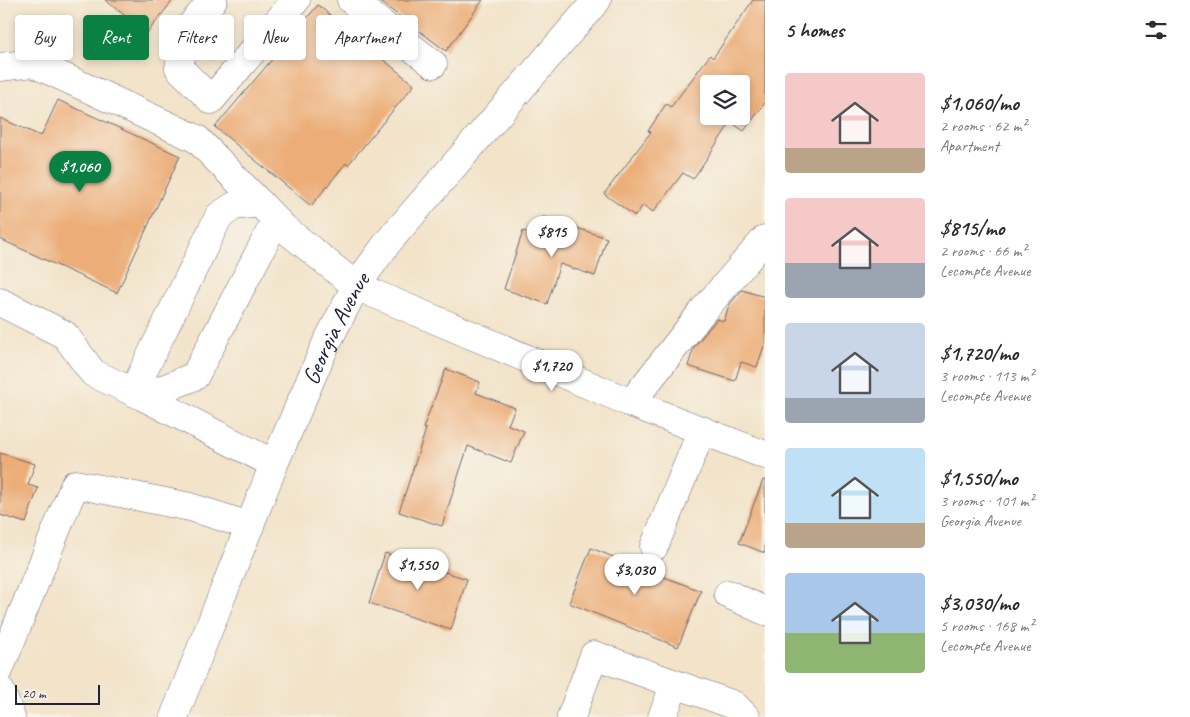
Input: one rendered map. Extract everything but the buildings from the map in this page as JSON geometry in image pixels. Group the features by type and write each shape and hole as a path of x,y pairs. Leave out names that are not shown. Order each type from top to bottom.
{"main road":[{"path":"213,0 186,31 179,68 211,100 296,0"},
{"path":"351,0 433,64"},
{"name":"Georgia Avenue","path":"174,717 274,464 326,344 356,286 388,242 597,0"},
{"path":"0,67 33,63 197,139 268,212 356,286 631,403 765,455"},
{"path":"139,395 218,216 234,206 268,212"},
{"path":"139,395 195,376 268,212"},
{"path":"631,403 702,312 765,239"},
{"path":"0,302 65,335 93,374 139,395 274,464"},
{"path":"654,547 702,430"},
{"path":"0,668 75,484 190,507 250,526"},
{"path":"728,594 765,611"},
{"path":"571,717 594,655 734,705 746,717"},
{"path":"662,717 675,684"},
{"path":"0,690 11,717"}]}
